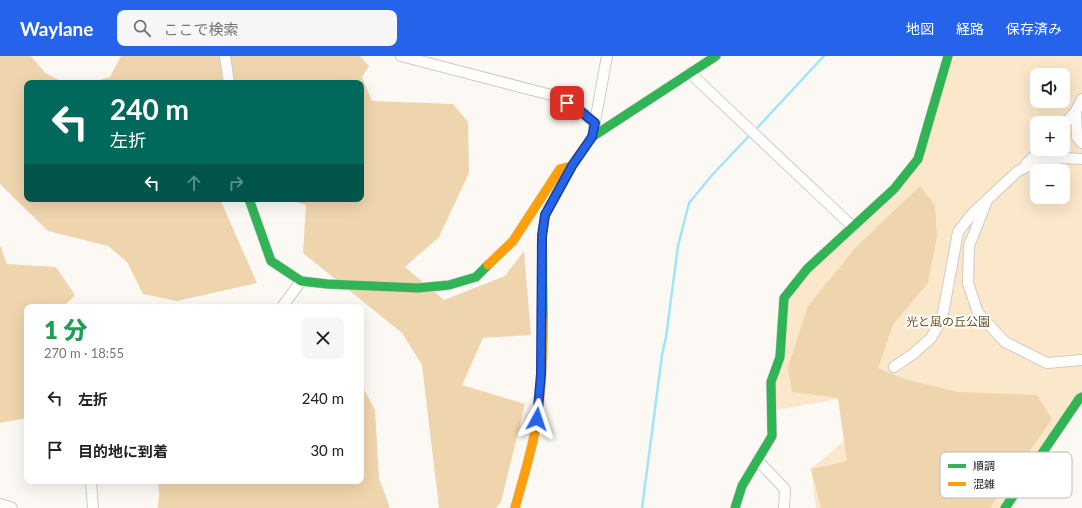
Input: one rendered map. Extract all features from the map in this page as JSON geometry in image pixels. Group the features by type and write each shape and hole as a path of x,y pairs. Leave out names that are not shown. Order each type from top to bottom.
{"street":[{"path":"225,56 229,80"},
{"path":"401,56 555,96 579,110 595,123"},
{"path":"592,137 607,56"},
{"path":"515,508 531,450 537,419 542,367 542,236 545,215 572,166 592,137 716,56"},
{"path":"735,508 742,486 772,436 772,382 780,357 784,298 807,269 894,190 918,159 948,56"},
{"path":"690,73 853,227"},
{"path":"1070,118 1076,111 1082,99"},
{"path":"1076,111 1077,137 1082,143"},
{"path":"894,367 913,354 931,338 942,319 958,232 972,214 1034,156"},
{"path":"1018,171 1039,161 1066,158 1082,160"},
{"path":"250,202 272,261 301,281 355,286 418,288 449,285 476,277 513,242 560,169 572,166"},
{"path":"987,200 969,246 968,283 978,313 1005,342 1048,363 1082,360"},
{"path":"284,304 301,281"},
{"path":"1043,452 1078,399 1082,397"},
{"path":"758,461 785,489 784,508"},
{"path":"91,484 93,508"},
{"path":"1005,508 1012,498"},
{"path":"0,504 12,508"}],"green space":[{"name":"光と風の丘公園","path":"948,56 1082,56 1082,397 1044,452 940,452 940,498 1012,498 1005,508 816,508 811,469 844,441 838,399 771,411 784,298 918,159"}],"shaded area":[{"path":"0,56 31,56 45,73 59,80 24,80 24,202 221,202 257,283 177,301 143,294 127,262 108,246 48,231 0,184"},
{"path":"121,56 360,56 369,66 362,77 363,80 98,80 110,77"},
{"path":"364,82 372,101 453,104 468,122 469,173 439,237 405,267 444,300 505,276 524,251 531,335 483,338 462,385 525,404 501,502 496,508 439,508 422,365 402,333 303,253 306,205 296,202 364,202"},
{"path":"920,186 935,205 937,236 928,283 893,325 878,368 904,379 958,392 1037,395 1052,419 1029,452 940,452 940,498 997,498 990,508 821,508 811,469 847,461 838,398 792,392 788,367 808,306 857,246"},
{"path":"0,245 7,264 56,267 75,295 66,304 24,304 24,419 0,423"},
{"path":"364,390 375,410 379,478 390,508 158,508 158,484 364,484"}],"waterway":[{"path":"758,127 824,56"},
{"path":"642,508 678,246 689,203 713,174 749,136"}],"traffic: fast":[{"path":"543,320 542,236 545,215 572,165 592,137 716,56"},
{"path":"735,508 742,486 772,436 771,382 780,357 784,298 807,269 894,189 918,159 948,56"},
{"path":"250,202 271,261 301,281 327,284 418,288 449,285 476,277 488,265"},
{"path":"1043,452 1079,399 1082,397"},
{"path":"1005,508 1012,498"}],"traffic: slow":[{"path":"488,265 513,241 560,169 568,167"},
{"path":"515,508 535,431 542,376 543,320"}],"route":[{"path":"537,419 541,374 542,236 545,215 572,166 592,137 595,123 579,110 567,103"}]}
